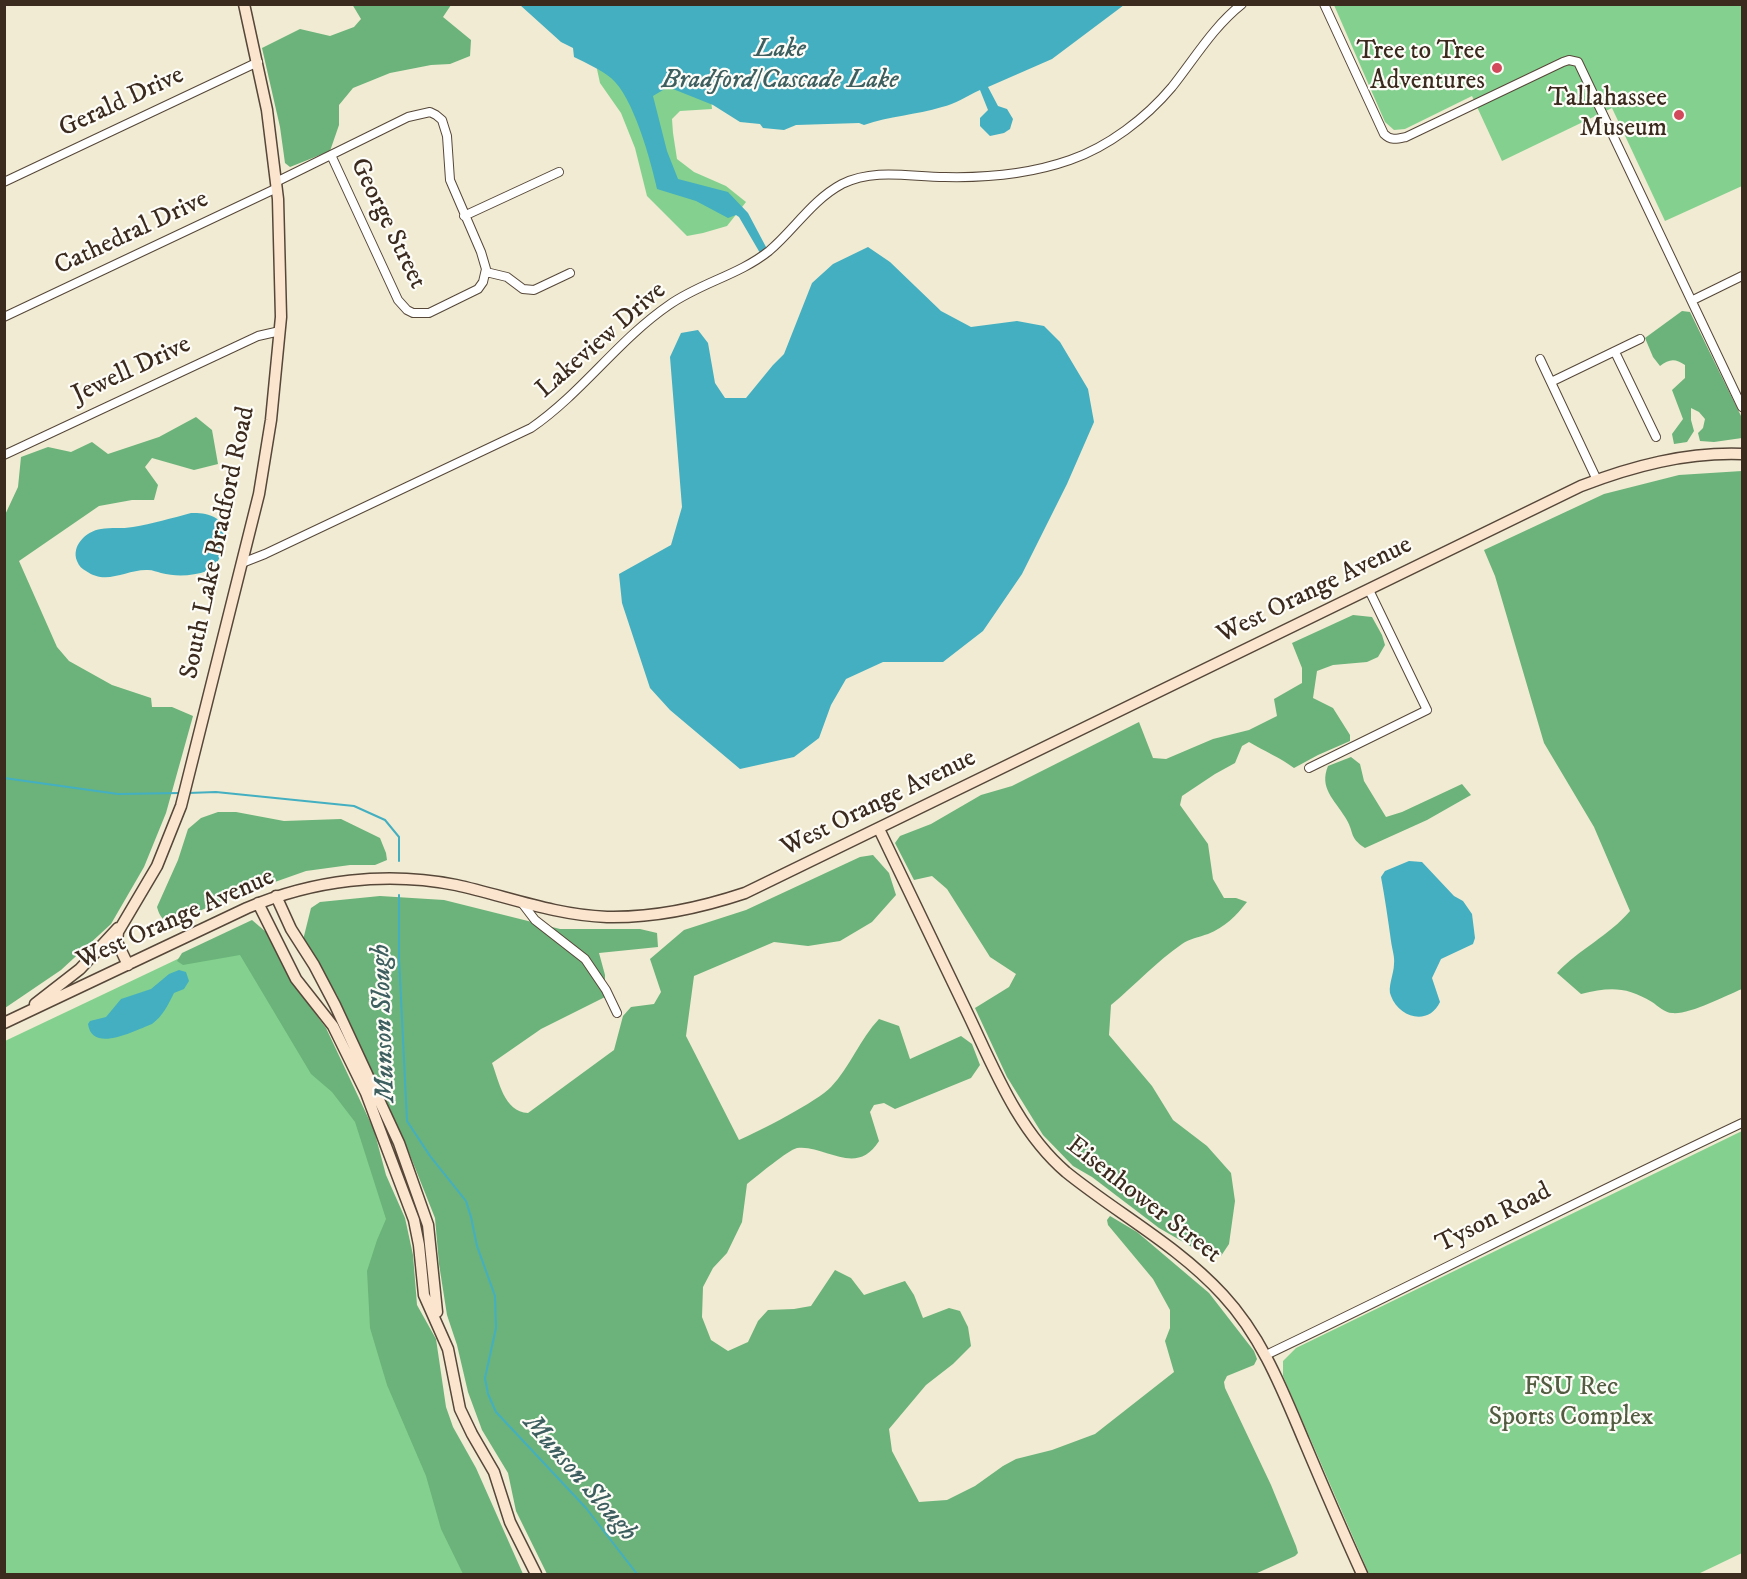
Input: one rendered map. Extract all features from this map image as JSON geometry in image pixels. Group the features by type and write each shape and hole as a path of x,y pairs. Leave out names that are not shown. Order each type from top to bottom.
{"main road":[{"name":"South Lake Bradford Road","path":"128,965 117,942 118,932 157,866 181,806 242,563 263,470 273,401 280,331 281,284 276,185 267,110 244,4"},
{"name":"West Orange Avenue","path":"6,1023 258,903 305,888 341,882 406,879 455,885 553,911 605,917 648,915 694,908 763,886 1597,480 1665,460 1743,454"},
{"name":"Eisenhower Street","path":"879,829 985,1048 1031,1134 1054,1162 1066,1172 1158,1238 1209,1281 1243,1320 1266,1355 1362,1575"},
{"path":"276,896 291,929 314,964 335,1005 399,1143 428,1226 432,1250 434,1297 442,1333"},
{"path":"258,903 296,979 333,1026 366,1093 414,1220 424,1295 442,1333 451,1359 463,1417 494,1472 510,1522 536,1571"},
{"path":"6,1023 72,975 123,923"}],"street":[{"name":"Lakeview Drive","path":"242,563 531,428 563,404 631,338 669,305 756,260 775,245 822,199 842,184 872,175 964,177 1025,172 1073,159 1096,148 1122,132 1157,103 1215,29 1242,4"},
{"path":"1324,4 1384,134 1388,138 1406,137 1563,62 1574,60 1582,66 1743,407"},
{"name":"Gerald Drive","path":"4,182 258,62"},
{"name":"Cathedral Drive","path":"4,317 276,185 408,117 424,113 436,115 445,127 450,180 464,216"},
{"name":"George Street","path":"331,155 398,300 406,310 418,314 429,313 478,289 486,271"},
{"path":"559,172 464,216 481,252 486,271 507,277 523,289 534,290 570,273"},
{"path":"1693,300 1743,276"},
{"name":"Jewell Drive","path":"4,455 258,336 280,331"},
{"path":"1551,382 1640,339"},
{"path":"1615,352 1656,437"},
{"path":"1540,359 1597,480"},
{"path":"1309,768 1427,710 1369,590"},
{"path":"522,903 535,920 585,959 606,990 617,1012"},
{"name":"Tyson Road","path":"1266,1355 1743,1123"}],"green space":[{"path":"352,4 451,5 443,17 471,40 470,56 450,64 431,65 390,73 353,88 339,105 339,125 330,151 290,167 285,163 280,127 262,48 300,29 330,36 354,27 361,19"},
{"name":"Tallahassee Museum","path":"1334,5 1742,5 1742,186 1665,221 1612,108 1502,161 1472,96 1405,129 1394,130 1385,122"},
{"path":"595,60 711,99 712,109 680,111 672,119 673,133 677,159 694,172 726,186 746,202 727,226 687,236 647,196 635,148 621,113 600,83"},
{"path":"1682,311 1690,312 1742,418 1742,438 1714,442 1700,441 1698,433 1703,428 1705,419 1691,408 1694,431 1687,442 1674,444 1672,434 1683,419 1672,390 1685,378 1685,365 1672,360 1660,366 1653,357 1645,338"},
{"path":"196,417 212,430 218,464 194,470 152,458 145,467 158,485 154,500 132,500 99,506 19,561 57,647 69,661 112,685 151,698 152,707 172,707 193,716 166,813 144,867 111,924 61,970 5,1008 4,517 18,487 21,457 48,447 71,452 92,442 108,454 159,437"},
{"path":"1742,471 1742,989 1679,1013 1667,1012 1643,997 1617,989 1581,994 1557,973 1613,928 1630,911 1594,827 1544,743 1495,576 1484,550 1604,494 1679,475"},
{"path":"1353,615 1372,617 1385,645 1378,657 1367,662 1333,665 1317,671 1313,698 1333,708 1350,735 1350,741 1294,768 1249,742 1242,746 1235,763 1182,796 1180,805 1208,844 1213,879 1224,898 1236,898 1247,902 1220,928 1188,941 1172,951 1111,1005 1109,1035 1152,1086 1173,1120 1207,1146 1231,1173 1235,1201 1229,1244 1221,1256 1204,1254 1159,1228 1092,1177 1073,1166 1043,1135 1007,1077 975,1008 1009,987 1016,974 990,957 947,889 932,876 914,880 895,843 900,836 931,824 981,795 1012,786 1139,722 1153,758 1166,759 1213,739 1249,730 1277,716 1274,699 1302,683 1302,668 1292,643"},
{"path":"1351,757 1360,764 1364,781 1386,817 1462,784 1471,795 1427,820 1365,848 1354,837 1348,822 1329,793 1325,781 1328,766"},
{"path":"218,812 236,812 284,821 341,819 380,838 387,860 375,865 350,865 306,871 221,901 174,923 167,921 162,918 157,907 178,860 188,829 201,818"},
{"path":"873,855 889,873 896,895 872,922 840,941 808,946 774,942 694,976 686,1036 739,1140 801,1108 831,1087 879,1019 899,1026 910,1059 961,1036 972,1044 980,1065 971,1078 895,1109 884,1103 874,1105 870,1112 879,1141 870,1152 860,1157 850,1158 808,1148 797,1148 780,1158 747,1184 742,1222 727,1253 713,1268 703,1287 702,1317 711,1340 728,1351 748,1342 758,1321 768,1310 811,1306 835,1270 851,1278 864,1295 905,1281 914,1295 923,1318 949,1308 960,1311 968,1327 971,1346 953,1364 926,1385 889,1429 892,1451 919,1502 947,1500 975,1486 1016,1459 1052,1450 1095,1434 1174,1372 1165,1341 1170,1328 1170,1310 1153,1279 1108,1225 1107,1220 1110,1216 1137,1232 1209,1293 1254,1351 1257,1359 1254,1365 1227,1376 1224,1382 1225,1388 1271,1485 1296,1546 1298,1553 1295,1556 1255,1574 547,1574 516,1511 508,1473 482,1430 468,1392 447,1315 435,1218 404,1140 337,995 303,940 311,908 320,902 380,896 444,900 560,929 640,929 657,933 658,947 599,953 605,975 605,997 541,1029 492,1063 508,1101 513,1107 528,1113 614,1050 623,1016 631,1007 654,1004 661,992 650,959 684,930 746,910 860,857"},
{"path":"252,920 266,932 309,1005 326,1028 374,1130 386,1175 405,1218 413,1255 417,1305 436,1339 446,1407 453,1427 476,1468 523,1574 463,1574 441,1529 426,1476 387,1385 370,1328 367,1271 386,1219 355,1122 332,1092 311,1074 240,955 183,965 177,961 182,953"},
{"path":"243,928 354,1105 495,1574 5,1574 5,1041"},
{"name":"FSU Rec Sports Complex","path":"1742,1131 1742,1553 1698,1574 1369,1574 1283,1376 1283,1361 1296,1348"}],"water":[{"name":"Lake Bradford/Cascade Lake","path":"520,5 1124,5 1052,59 988,87 998,106 1007,109 1013,119 1010,129 990,136 980,126 980,118 988,110 980,90 947,106 864,125 859,123 796,125 784,130 740,122 713,105 668,87 653,96 667,151 678,179 728,192 748,213 766,247 760,253 736,215 728,218 696,201 657,189 640,130 627,99 619,87 602,72 574,57 573,48 561,42"},
{"path":"868,247 890,262 941,311 971,327 1017,321 1044,326 1060,342 1088,389 1094,422 1067,484 1022,574 983,631 943,662 883,662 846,679 831,705 819,738 794,757 740,769 670,710 650,688 622,603 619,574 671,545 682,507 670,357 681,333 698,330 708,343 715,383 725,398 746,398 784,354 812,283 833,264"},
{"path":"191,513 214,517 223,528 225,536 222,553 213,567 207,571 178,575 140,570 117,576 101,577 85,570 77,561 78,545 85,536 95,530 129,528"},
{"path":"1409,861 1422,862 1454,896 1463,901 1472,914 1475,938 1473,944 1441,959 1432,978 1440,1002 1435,1010 1422,1016 1414,1016 1400,1010 1390,993 1394,959 1381,877 1385,871"},
{"path":"179,970 186,972 189,981 184,989 174,993 162,1014 152,1024 115,1038 97,1038 91,1033 88,1024 90,1021 106,1017 121,999 151,989 169,974"}],"waterway":[{"name":"Munson Slough","path":"4,778 118,794 180,793"},
{"name":"Munson Slough","path":"188,793 216,792 354,806 385,820 399,837 399,861"},
{"name":"Munson Slough","path":"399,895 399,958 407,1121 430,1156 466,1201 477,1246 495,1296 496,1328 485,1378 488,1394 496,1412 586,1508 637,1574"}],"place":[{"name":"Tree to Tree Adventures","path":"1497,68"},
{"name":"Tallahassee Museum","path":"1679,115"}]}
